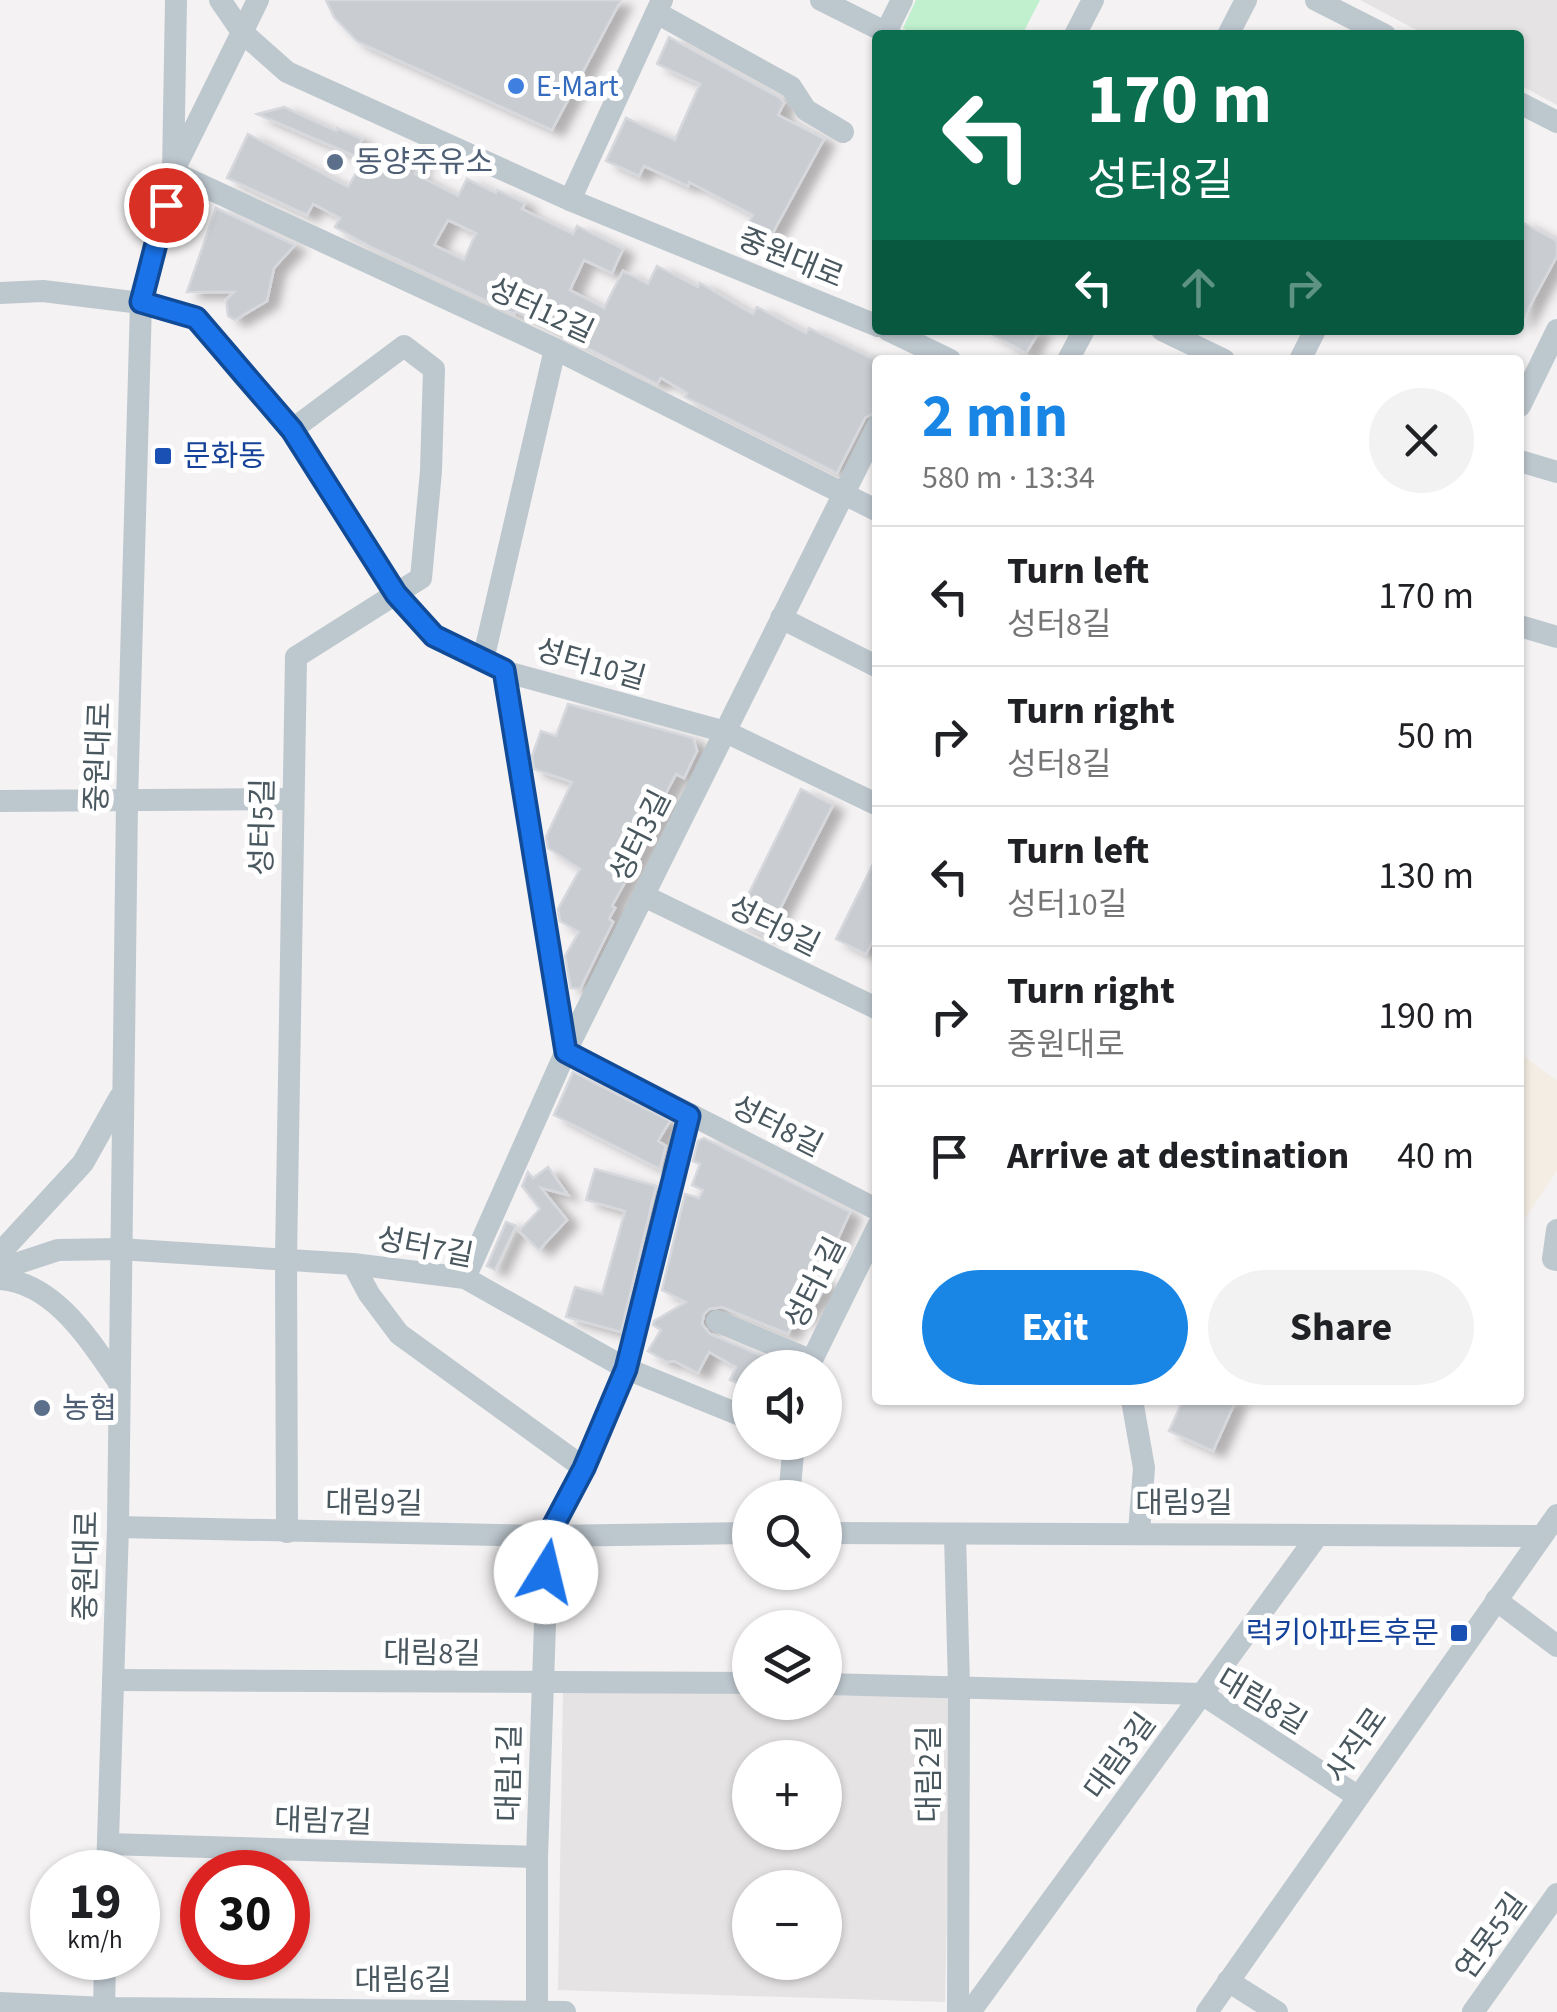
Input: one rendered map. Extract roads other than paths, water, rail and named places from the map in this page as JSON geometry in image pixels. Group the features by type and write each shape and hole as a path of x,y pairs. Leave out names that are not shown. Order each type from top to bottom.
{"street":[{"path":"174,172 176,0"},
{"path":"220,0 242,32 258,0"},
{"path":"821,0 880,30"},
{"path":"890,30 902,0"},
{"path":"1078,30 1093,0"},
{"path":"1231,30 1246,0"},
{"path":"1316,0 1375,30"},
{"path":"570,200 660,6 791,88 806,110 843,132"},
{"name":"중원대로","path":"108,1850 118,1527 127,801 141,302 174,172 242,32 286,72 570,200 872,324"},
{"path":"1524,105 1557,122"},
{"name":"성터12길","path":"174,172 555,349 872,508"},
{"name":"성터10길","path":"0,293 43,291 141,302 196,318 292,430 396,594 434,636 494,665 726,732 872,802"},
{"path":"1524,398 1557,330"},
{"path":"1172,335 1214,355"},
{"name":"성터5길","path":"287,1532 286,1259 296,657 421,578 434,369 404,346 292,430"},
{"path":"555,349 494,665 566,1052"},
{"name":"성터3길","path":"465,1278 566,1052 872,436"},
{"path":"1524,462 1557,472"},
{"path":"781,618 872,664"},
{"path":"1524,627 1557,638"},
{"path":"0,801 292,799"},
{"name":"성터9길","path":"644,896 872,1006"},
{"name":"성터8길","path":"566,1052 872,1207"},
{"path":"0,1254 83,1163 122,1094"},
{"path":"548,1536 584,1468 626,1369 689,1116"},
{"path":"1557,1230 1553,1259 1557,1260"},
{"name":"성터1길","path":"816,1350 872,1238"},
{"name":"성터7길","path":"0,1269 58,1250 119,1249 353,1264 465,1278 626,1369 732,1412"},
{"path":"353,1264 369,1294 399,1334 584,1468"},
{"path":"0,1278 40,1292 70,1316 118,1382"},
{"path":"717,1321 779,1350"},
{"path":"1133,1405 1144,1468 1139,1532"},
{"name":"사직로","path":"1207,2012 1557,1515"},
{"name":"대림9길","path":"118,1527 548,1536 732,1533"},
{"name":"대림9길","path":"842,1533 1542,1536"},
{"name":"대림3길","path":"970,2012 1318,1534"},
{"name":"대림1길","path":"537,2011 537,1857 548,1536"},
{"name":"대림2길","path":"955,1536 959,1686 958,2012"},
{"path":"1496,1600 1557,1646"},
{"name":"대림8길","path":"113,1680 732,1683"},
{"name":"대림8길","path":"842,1684 1202,1694 1357,1796"},
{"name":"대림7길","path":"108,1844 537,1857"},
{"name":"연못5길","path":"1473,2012 1557,1894"},
{"path":"104,2010 105,1980"},
{"path":"1228,1981 1278,2012"},
{"name":"대림6길","path":"0,2003 104,2010 565,2012"}],"place":[{"name":"E-Mart","path":"516,86"},
{"name":"동양주유소","path":"335,162"},
{"name":"문화동","path":"163,456"},
{"name":"농협","path":"42,1408"},
{"name":"럭키아파트후문","path":"1459,1633"}]}
